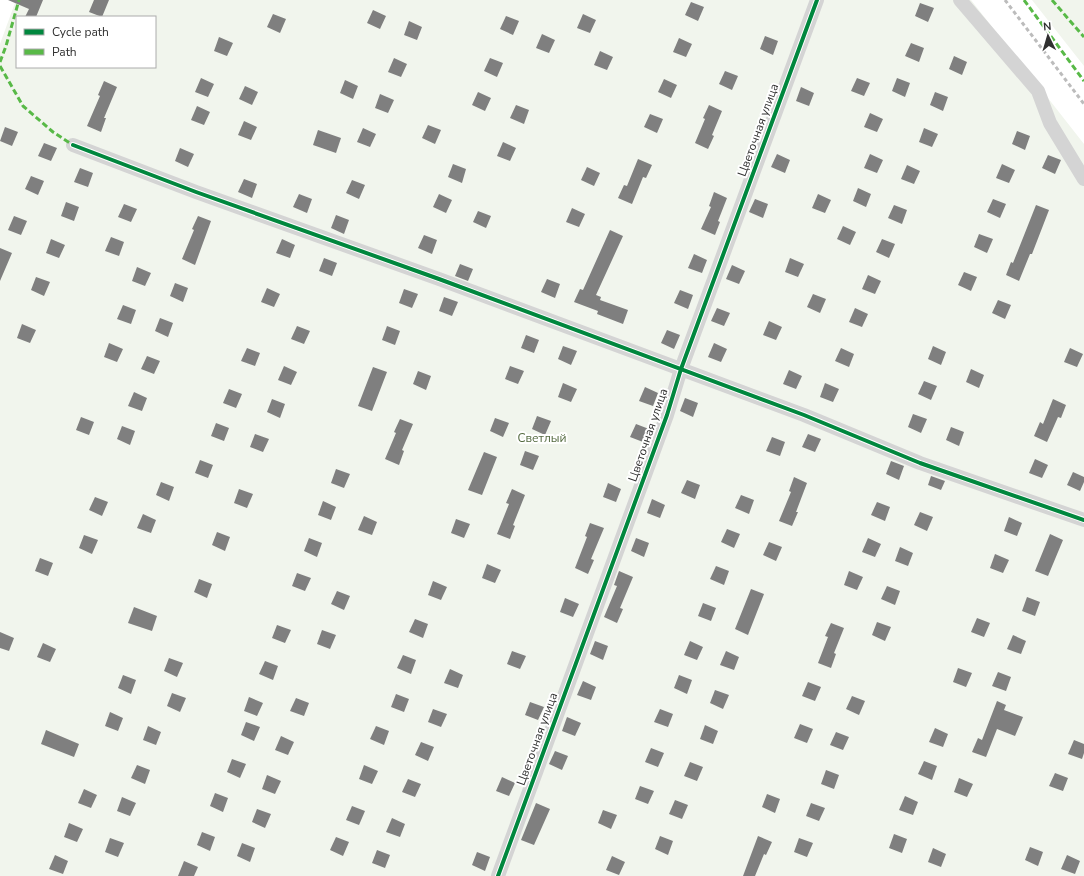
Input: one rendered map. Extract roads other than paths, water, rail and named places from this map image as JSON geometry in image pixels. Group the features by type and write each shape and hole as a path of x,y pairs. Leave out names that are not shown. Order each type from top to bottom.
{"street":[{"name":"Цветочная улица","path":"498,876 667,415 680,369 817,0"},
{"path":"960,0 1038,91 1050,123 1084,179"},
{"path":"73,145 196,192 439,279 804,415 920,463 1084,520"}],"railway":[{"path":"1005,0 1084,104"}],"park label":[{"name":"Светлый","path":"542,438"}]}
